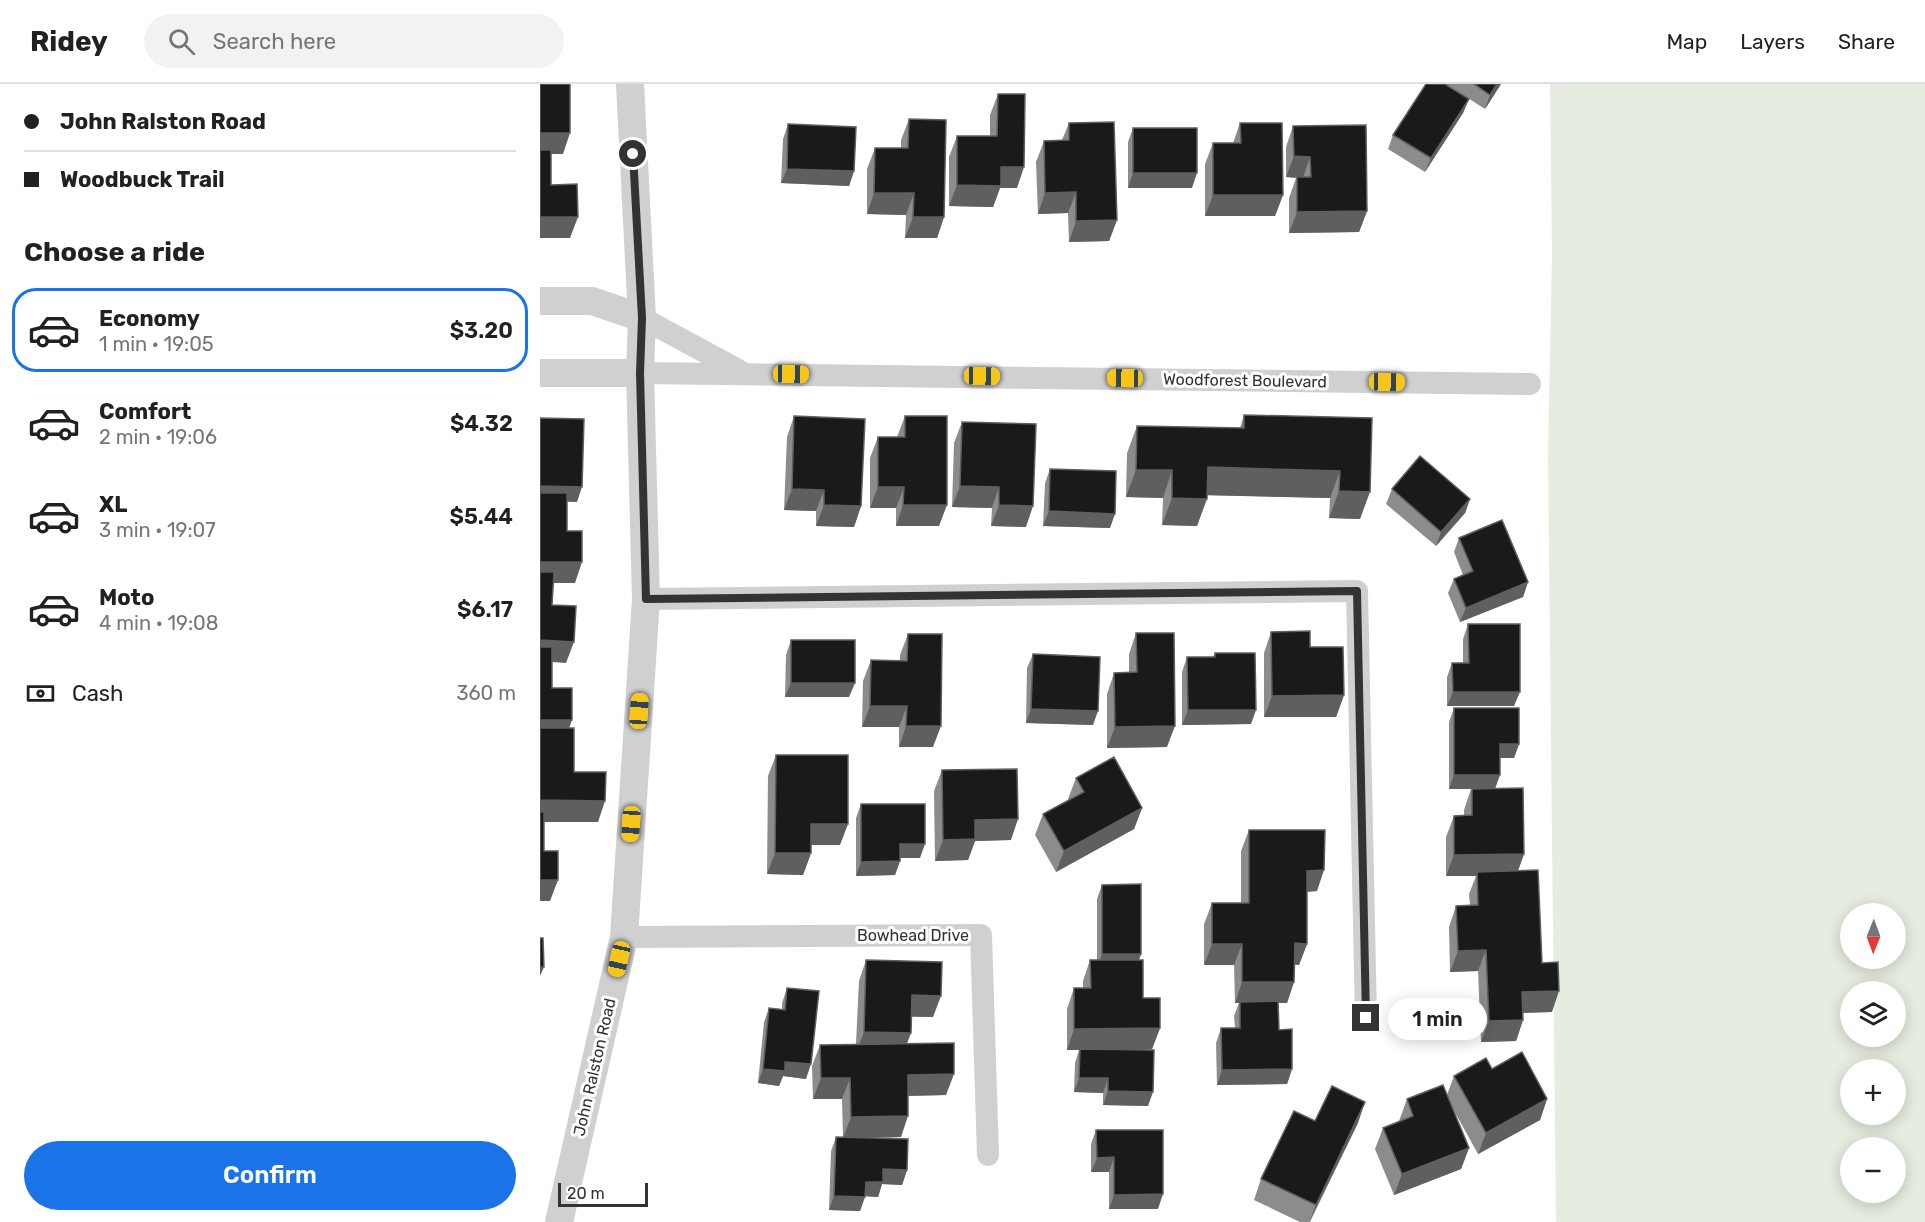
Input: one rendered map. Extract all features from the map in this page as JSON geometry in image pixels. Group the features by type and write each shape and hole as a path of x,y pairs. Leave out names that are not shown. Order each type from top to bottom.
{"street":[{"name":"John Ralston Road","path":"559,1222 624,937 646,599 640,373 642,318 630,84"},
{"name":"Woodforest Boulevard","path":"540,301 592,301 642,318 744,373"},
{"name":"Woodforest Boulevard","path":"540,373 744,373 1530,384"},
{"path":"646,599 1357,591 1366,1018"},
{"name":"Bowhead Drive","path":"624,937 981,935 988,1155"}],"shaded area":[{"path":"1550,84 1925,84 1925,1222 1556,1222 1548,455 1552,254"}],"building":[{"path":"540,84 570,84 570,133 540,133"},
{"path":"1426,84 1445,84 1469,99 1431,158 1393,135"},
{"path":"1474,84 1497,84 1490,95"},
{"path":"998,94 1025,94 1024,167 1001,167 1001,186 957,185 957,136 997,136"},
{"path":"909,119 946,120 944,217 913,217 914,193 874,193 875,148 908,148"},
{"path":"1114,122 1117,220 1076,221 1076,192 1045,193 1044,141 1069,140 1069,123"},
{"path":"1240,123 1282,123 1283,195 1213,195 1213,143 1241,143"},
{"path":"788,124 856,127 854,171 787,169"},
{"path":"1366,125 1367,211 1297,212 1297,177 1311,177 1310,157 1294,156 1293,126"},
{"path":"1133,128 1197,128 1197,173 1133,173"},
{"path":"540,150 551,150 551,185 577,184 578,217 540,217"},
{"path":"1244,415 1372,418 1370,492 1339,491 1340,471 1208,467 1207,499 1172,498 1172,470 1136,470 1137,426 1244,428"},
{"path":"794,416 865,419 861,506 824,505 824,490 792,489"},
{"path":"905,416 947,416 947,505 903,505 904,487 878,487 878,437 905,437"},
{"path":"540,418 584,419 582,487 540,486"},
{"path":"962,422 1036,424 1033,506 999,505 999,487 960,486"},
{"path":"1420,456 1470,499 1441,532 1392,489"},
{"path":"1050,469 1116,471 1115,514 1049,511"},
{"path":"540,493 567,493 567,531 582,531 582,562 540,562"},
{"path":"1502,520 1528,582 1466,608 1454,579 1473,571 1459,538"},
{"path":"540,572 554,572 552,605 576,606 574,642 540,640"},
{"path":"1468,624 1520,624 1520,692 1453,692 1452,663 1469,663"},
{"path":"1310,631 1310,647 1343,647 1344,695 1272,696 1271,632"},
{"path":"1136,633 1174,633 1175,726 1115,727 1114,673 1137,672"},
{"path":"908,634 942,634 941,726 906,726 907,706 870,706 871,660 907,661"},
{"path":"791,640 855,640 855,683 791,683"},
{"path":"540,647 552,647 552,688 572,688 572,720 540,720"},
{"path":"1215,653 1255,653 1256,710 1188,710 1187,657 1215,657"},
{"path":"1033,654 1100,657 1098,711 1031,709"},
{"path":"1454,708 1519,708 1519,744 1500,744 1500,775 1454,775"},
{"path":"540,728 574,728 574,772 606,772 605,801 540,800"},
{"path":"776,755 848,755 848,824 811,824 811,853 775,853"},
{"path":"1114,757 1142,808 1064,851 1043,814 1084,792 1076,778"},
{"path":"1017,769 1018,819 975,820 975,839 943,840 942,770"},
{"path":"1523,788 1524,854 1454,855 1454,816 1472,815 1472,789"},
{"path":"861,804 925,804 925,844 900,844 900,861 861,862"},
{"path":"540,812 544,812 544,851 558,851 558,880 540,880"},
{"path":"1249,830 1325,830 1324,870 1307,871 1307,944 1295,943 1294,982 1242,982 1242,944 1212,944 1212,903 1249,903"},
{"path":"1538,870 1542,963 1558,962 1559,991 1522,992 1523,1020 1489,1021 1486,950 1458,951 1456,906 1478,905 1477,872"},
{"path":"1141,884 1141,954 1102,954 1102,885"},
{"path":"540,938 543,938 544,967 540,967"},
{"path":"866,960 942,962 941,996 912,995 911,1033 864,1032"},
{"path":"1090,960 1143,960 1143,998 1160,998 1160,1028 1074,1029 1074,988 1091,988"},
{"path":"787,988 819,991 811,1064 785,1062 785,1071 763,1069 769,1008 785,1010"},
{"path":"1278,1001 1279,1030 1292,1029 1292,1069 1222,1070 1221,1028 1240,1028 1240,1002"},
{"path":"954,1043 954,1074 908,1075 908,1116 851,1117 850,1078 821,1078 820,1045"},
{"path":"1080,1049 1154,1050 1153,1092 1108,1091 1108,1078 1079,1078"},
{"path":"1522,1052 1547,1099 1486,1133 1454,1076 1486,1058 1492,1069"},
{"path":"1443,1085 1469,1148 1402,1174 1383,1128 1413,1116 1407,1099"},
{"path":"1332,1086 1365,1102 1316,1205 1261,1179 1294,1111 1315,1121"},
{"path":"1096,1130 1163,1130 1163,1194 1114,1195 1114,1157 1097,1158"},
{"path":"836,1137 908,1139 907,1170 883,1169 883,1182 866,1182 865,1197 834,1196"}],"route":[{"path":"633,154 642,318 640,373 646,599 1357,591 1366,1018"}]}
